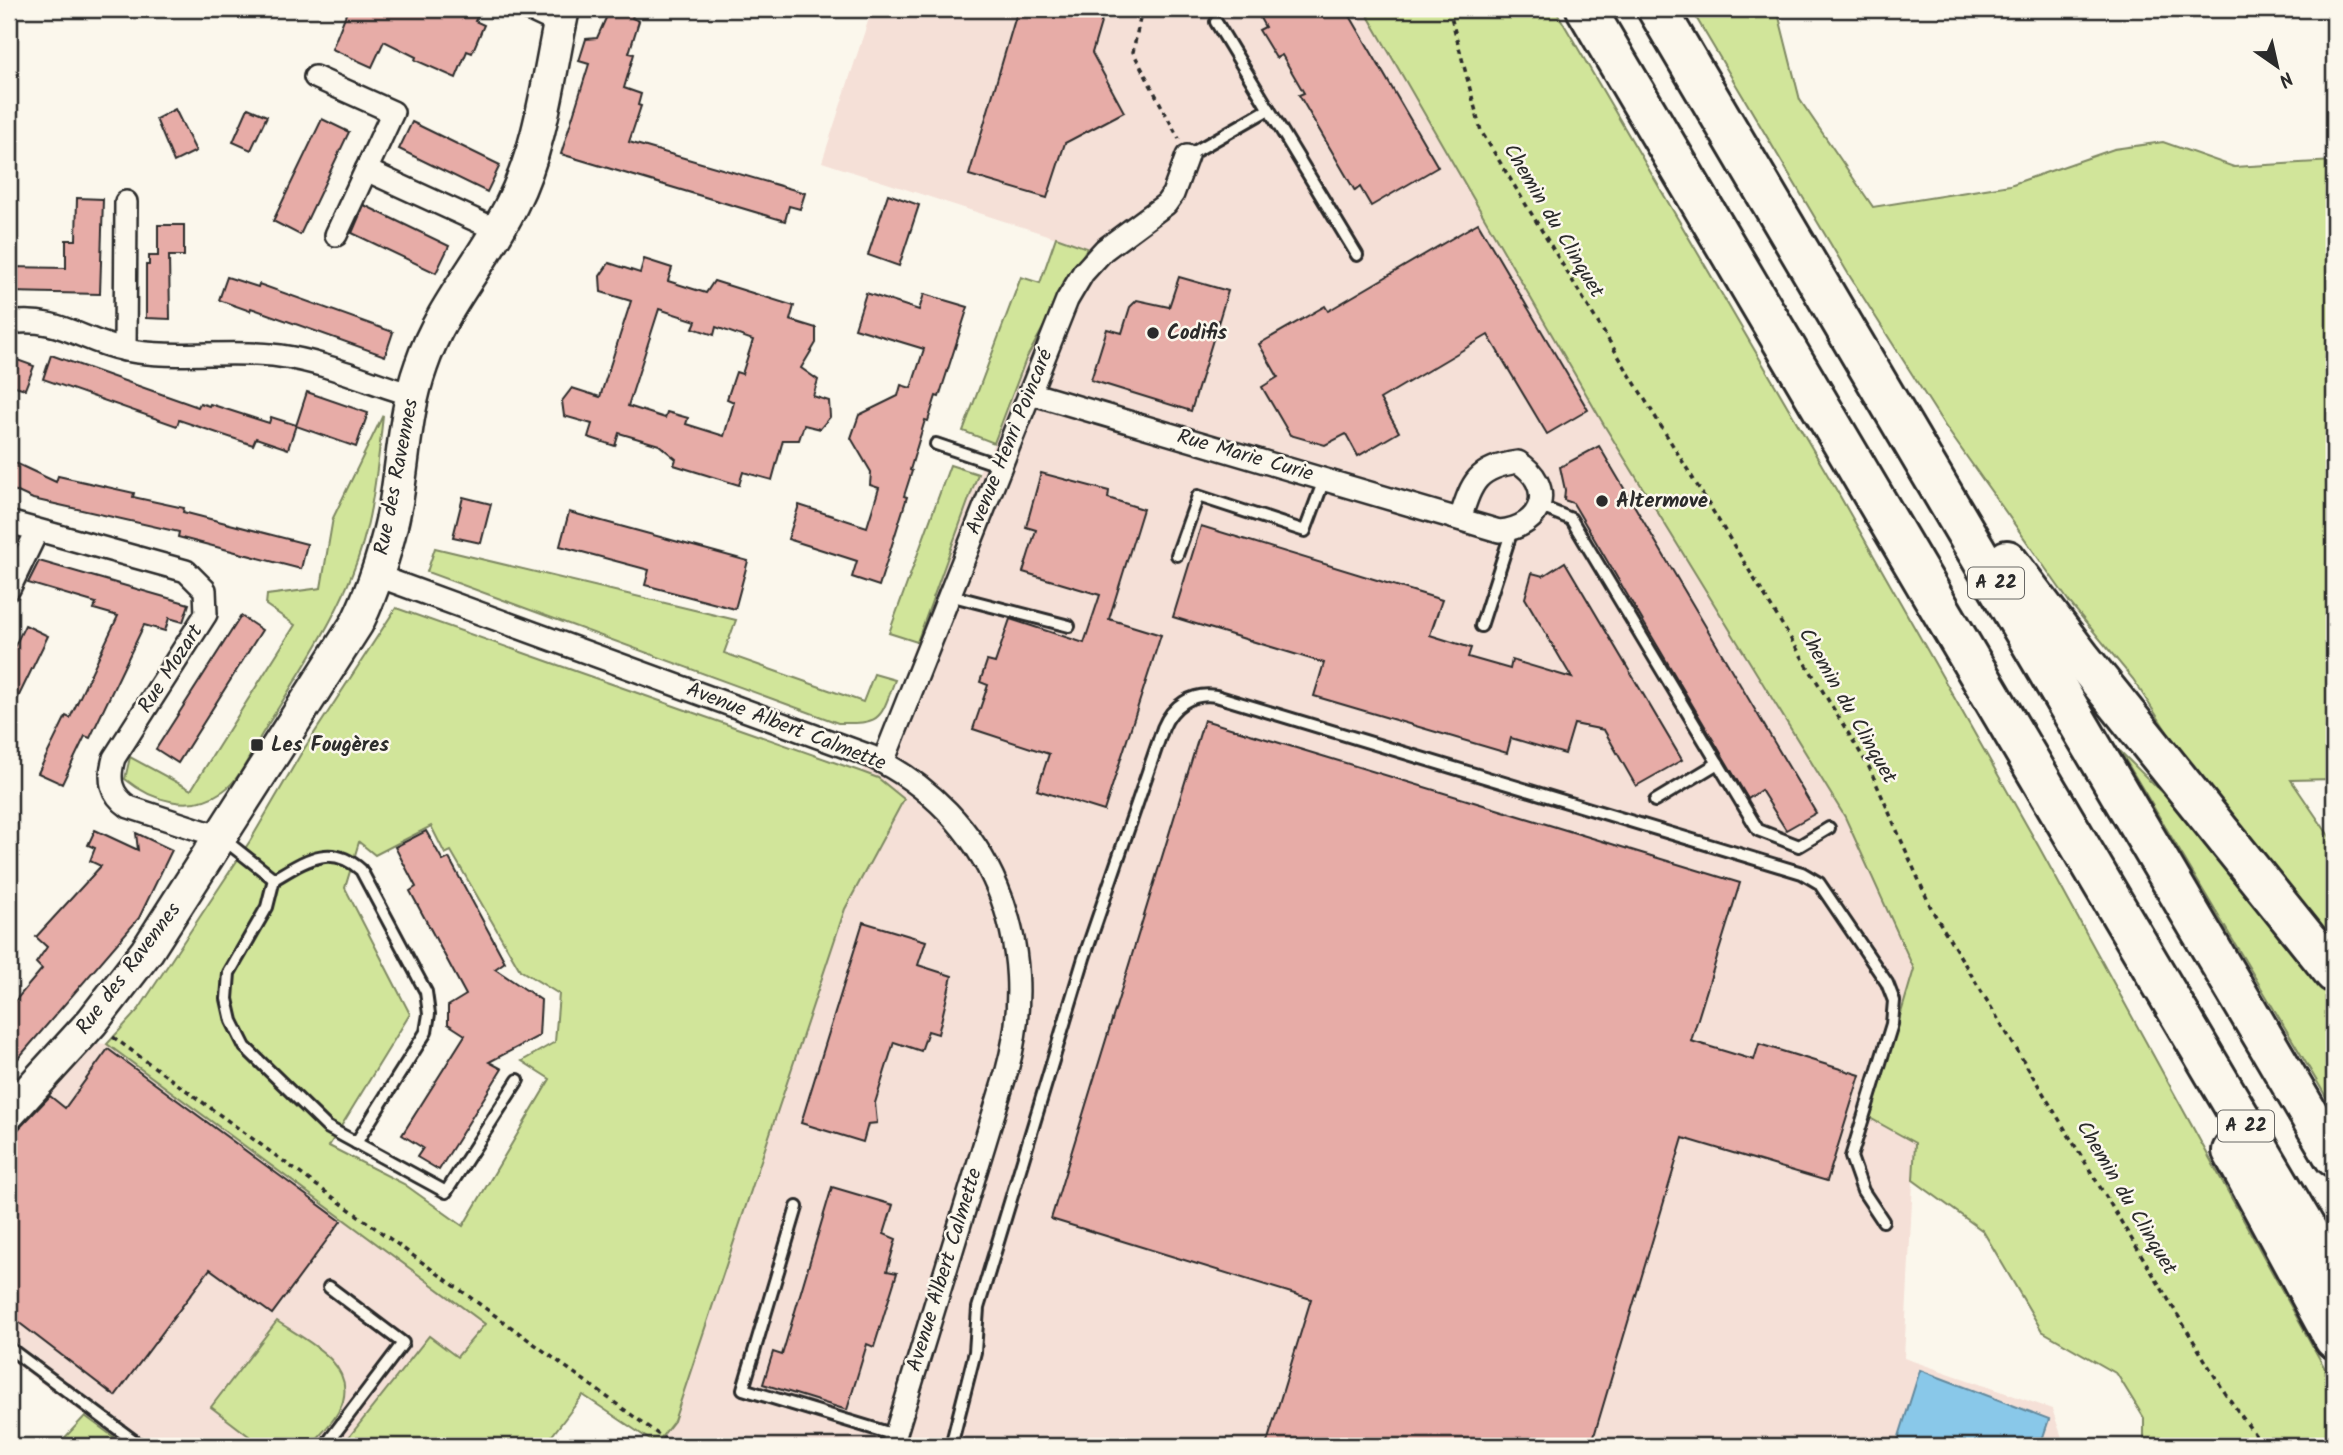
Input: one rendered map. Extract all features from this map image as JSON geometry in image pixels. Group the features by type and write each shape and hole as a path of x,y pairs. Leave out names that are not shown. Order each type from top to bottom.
{"highway":[{"name":"A 22","path":"1586,9 2334,1276"},
{"name":"A 22","path":"1657,9 2334,1157"},
{"path":"1778,212 2012,567 2081,658 2334,973"},
{"path":"2157,975 2205,1101 2334,1339"}],"street":[{"path":"528,9 562,16"},
{"name":"Rue des Ravennes","path":"9,1113 92,1021 147,951 342,649 378,576 396,500 412,395 436,330 513,204 527,167 562,16"},
{"path":"315,76 393,112 336,234"},
{"name":"Avenue Henri Poincaré","path":"883,762 1076,284 1104,250 1166,204 1173,194 1187,156"},
{"path":"366,170 497,230"},
{"path":"125,350 126,202"},
{"path":"9,323 48,322 125,350 146,354 278,355 301,359 412,395"},
{"name":"Rue Marie Curie","path":"1030,393 1499,531 1512,530"},
{"path":"1460,519 1471,484 1496,465 1518,462 1530,470 1538,486 1539,506 1533,519 1520,529 1512,530"},
{"name":"Rue Mozart","path":"9,522 186,570 205,590 206,614 114,758 110,772 111,787 118,799 129,807 221,837"},
{"path":"9,589 37,531"},
{"name":"Avenue Albert Calmette","path":"378,576 883,762 911,779 946,810 984,859 1006,910 1020,985 1017,1027 1007,1070 893,1441"}],"lane":[{"path":"1216,22 1357,255"},
{"path":"1187,156 1269,109"},
{"path":"936,444 1001,466"},
{"path":"1177,555 1198,496 1305,531 1324,480"},
{"path":"1539,506 1572,519 1758,830 1799,846 1829,828"},
{"path":"1481,626 1512,530"},
{"path":"949,595 1069,626"},
{"path":"951,1446 975,1352 978,1308 1084,958 1163,729 1178,706 1196,696 1216,696 1802,873 1819,883 1887,983 1894,1001 1892,1024 1851,1157 1863,1191 1883,1221"},
{"path":"1655,801 1718,763"},
{"path":"221,837 274,879"},
{"path":"356,1143 426,1032 429,1014 426,992 361,870 350,860 336,855 319,857 274,879 267,906 229,973 227,999 232,1021 244,1047 327,1127 356,1143 446,1192 518,1080"},
{"path":"797,1207 743,1389 893,1441"},
{"path":"325,1446 403,1343 330,1287"},
{"path":"9,1348 141,1446"}],"path":[{"path":"1142,9 1133,52 1187,156"},
{"name":"Chemin du Clinquet","path":"1449,9 1481,131 1870,767 1932,910 2225,1393 2263,1446"},
{"path":"92,1021 666,1440"}],"shaded area":[{"path":"872,9 1364,9 1604,425 1845,817 1914,969 1870,1117 1915,1143 1904,1358 2052,1409 2065,1446 655,1446 674,1421 845,909 904,800 878,778 862,772 884,729 978,474 994,443 1026,359 1087,248 822,162"},
{"path":"96,1043 107,1044 485,1324 544,1446 126,1446 9,1359 9,1136"}],"green space":[{"path":"1364,9 1555,9 1837,491 2039,847 2334,1385 2334,1446 2144,1446 2144,1418 2117,1374 2042,1331 1983,1231 1913,1180 1915,1143 1870,1118 1914,969 1845,817 1604,425"},
{"path":"1691,9 1777,9 1800,100 1873,207 2010,185 2114,149 2163,142 2234,167 2334,161 2334,779 2291,780 2334,843 2334,955 2219,812 2133,679 2070,603 1945,426 1849,275"},
{"path":"1056,237 1087,248 1026,359 994,443 963,431 1021,277 1040,283"},
{"path":"383,415 369,517 348,585 322,636 240,773 223,791 198,802 172,802 136,787 125,779 130,757 191,790 295,625 266,605 267,595 321,588 333,518"},
{"path":"950,465 978,474 917,642 889,633"},
{"path":"435,548 736,620 724,653 863,702 874,674 895,680 878,716 864,722 838,723 427,572"},
{"path":"396,608 878,778 904,799 845,909 674,1421 656,1444 583,1395 544,1446 342,1446 429,1336 457,1357 485,1324 107,1044 139,1009 250,841 302,752","holes":["431,826 445,854 451,851 520,970 559,994 555,1042 522,1061 550,1079 463,1226 404,1184 329,1146 410,1014 345,888 359,842 375,855"]},
{"path":"2120,751 2223,854 2334,998 2334,1110"},
{"path":"277,1321 324,1353 341,1374 344,1387 341,1407 311,1446 262,1446 211,1407"},
{"path":"85,1416 126,1446 57,1446"}],"water":[{"path":"1920,1370 2049,1419 2040,1446 1896,1446"}],"building":[{"path":"348,9 481,9 475,21 484,25 472,53 467,51 456,78 415,60 416,57 384,41 372,67 332,49"},
{"path":"610,9 635,9 632,18 639,21 629,53 634,54 624,88 641,94 638,105 641,106 629,142 805,193 800,209 789,206 785,221 561,154 589,64 579,61 586,39 597,38"},
{"path":"1018,9 1105,9 1092,53 1124,112 1065,143 1047,198 969,175"},
{"path":"1255,9 1346,9 1438,167 1371,206 1360,187 1355,191 1299,95 1304,93 1282,55 1276,58 1259,30 1265,27"},
{"path":"248,108 267,116 251,150 233,142"},
{"path":"175,109 196,151 174,162 156,119"},
{"path":"322,119 349,132 300,235 273,221"},
{"path":"412,122 500,165 487,192 399,149"},
{"path":"888,194 919,205 899,266 868,255"},
{"path":"77,198 103,199 100,294 9,292 9,267 66,268 66,240 76,240"},
{"path":"364,205 449,246 436,273 352,233"},
{"path":"1478,223 1588,410 1547,434 1488,335 1380,399 1399,432 1358,456 1346,434 1325,445 1290,435 1262,387 1278,377 1259,344 1325,306 1328,311"},
{"path":"158,225 184,225 184,256 169,256 170,319 146,318 146,265 149,265 149,256 158,256"},
{"path":"644,259 672,268 668,281 706,293 714,281 794,306 790,320 816,328 816,343 801,368 818,380 813,396 829,401 830,417 820,429 804,425 799,440 783,440 772,480 743,472 739,485 674,465 676,459 659,445 619,433 615,446 588,437 592,424 564,416 562,401 572,388 600,397 631,301 601,292 600,276 609,263 640,273","holes":["659,309 696,321 693,328 714,335 716,327 753,340 742,374 736,372 727,399 734,402 724,436 686,424 688,418 667,412 665,418 628,406"]},
{"path":"227,277 258,287 259,284 393,332 385,356 251,308 250,311 219,300"},
{"path":"1179,277 1228,291 1191,411 1091,380 1107,329 1122,333 1130,307 1137,300 1169,307"},
{"path":"866,293 919,310 924,294 968,307 939,397 936,396 928,421 925,420 910,470 912,471 904,496 907,497 879,586 852,577 857,561 788,539 799,505 867,527 879,488 870,485 871,472 851,438 859,415 898,396 901,385 911,388 924,349 855,328"},
{"path":"51,355 198,407 200,403 210,404 269,423 271,417 296,425 288,449 256,438 253,445 179,420 177,426 43,379"},
{"path":"9,357 34,366 25,389 9,384"},
{"path":"307,392 368,413 356,447 296,426"},
{"path":"1599,446 1816,813 1786,830 1761,790 1748,799 1573,503 1564,500 1565,490 1560,467"},
{"path":"9,460 56,482 58,476 134,493 133,497 184,508 183,512 307,544 301,569 178,537 179,532 33,499 9,488"},
{"path":"1041,473 1109,491 1108,498 1143,509 1109,619 1161,635 1104,811 1037,790 1049,754 973,729 988,685 980,682 987,661 995,663 1010,619 1084,643 1100,595 1023,572 1036,530 1026,527"},
{"path":"463,497 491,504 481,543 453,537"},
{"path":"569,512 748,561 735,609 645,585 649,570 560,546"},
{"path":"1201,526 1442,600 1430,635 1471,648 1468,657 1510,669 1512,660 1572,678 1525,598 1532,573 1543,576 1565,562 1682,760 1636,786 1604,730 1574,724 1565,754 1511,738 1507,753 1314,696 1324,663 1173,617"},
{"path":"39,561 189,604 183,622 169,618 165,631 144,625 90,738 85,736 62,784 38,773 66,716 70,718 118,616 94,609 96,603 28,583"},
{"path":"241,616 262,630 178,763 156,749"},
{"path":"25,625 48,636 9,716 9,658"},
{"path":"1204,720 1740,883 1691,1041 1754,1060 1759,1044 1860,1075 1827,1181 1683,1138 1591,1446 1349,1446 1334,1441 1332,1446 1266,1446 1311,1299 1051,1219"},
{"path":"95,830 138,850 136,833 172,850 139,918 9,1069 9,1008 42,969 36,963 47,947 36,937 101,866 90,861 95,848 88,845"},
{"path":"426,831 443,861 449,858 505,962 495,969 541,1000 539,1036 489,1062 502,1069 439,1170 417,1157 423,1148 402,1135 465,1035 448,1024 448,1006 466,995 410,891 416,887 395,847"},
{"path":"863,922 926,941 918,965 952,976 938,1034 928,1031 921,1051 894,1042 875,1103 877,1123 868,1124 863,1142 801,1123"},
{"path":"108,1049 341,1221 272,1314 210,1269 115,1396 9,1315 9,1233 17,1193 9,1187 9,1139 50,1096 65,1108"},
{"path":"832,1187 893,1205 884,1234 896,1239 887,1271 897,1273 874,1347 867,1344 847,1410 763,1384 773,1352 782,1355"}],"place":[{"name":"Codifis","path":"1153,333"},
{"name":"Altermove","path":"1602,501"},
{"name":"Les Fougères","path":"257,745"}]}
